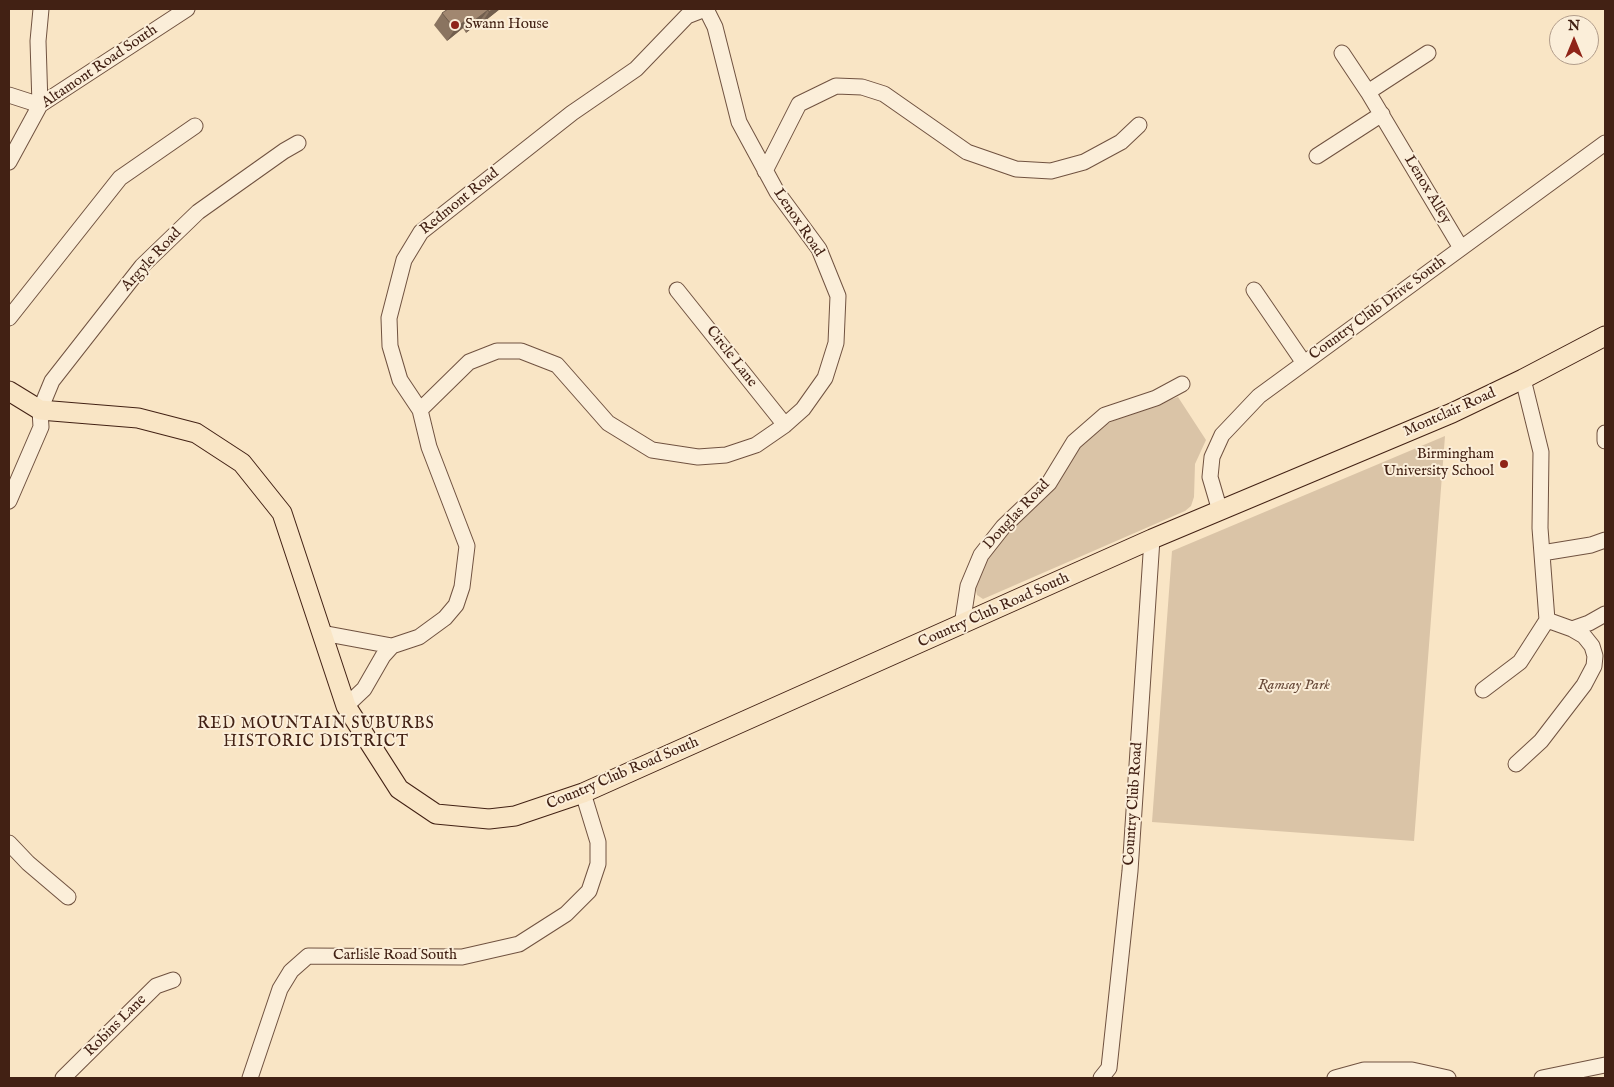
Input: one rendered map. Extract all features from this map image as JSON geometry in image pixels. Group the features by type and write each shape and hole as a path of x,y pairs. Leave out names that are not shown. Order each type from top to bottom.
{"main road":[{"name":"Montclair Road","path":"1152,539 1452,414 1605,336"},
{"path":"9,391 40,410"},
{"name":"Country Club Road South","path":"40,410 138,418 196,433 242,463 282,513 346,706 399,789 436,814 489,820 515,816 583,794 1152,539"}],"street":[{"path":"9,95 40,105 38,41 41,9"},
{"name":"Altamont Road South","path":"9,162 40,105 187,9"},
{"name":"Lenox Road","path":"420,410 469,362 497,351 521,351 557,365 608,423 652,450 698,457 726,454 756,445 785,425 803,409 825,378 836,343 838,296 819,249 777,192 739,122 715,27 706,9"},
{"name":"Redmont Road","path":"322,633 392,646 419,637 445,618 456,605 462,587 467,546 429,447 420,410 400,380 390,346 389,318 404,260 421,232 572,113 636,69 687,16 706,9"},
{"name":"Lenox Alley","path":"1342,53 1382,114 1462,248"},
{"path":"1368,92 1428,53"},
{"name":"Lenox Road","path":"765,171 799,104 836,86 862,87 884,94 967,152 1016,169 1051,171 1084,162 1120,142 1139,125"},
{"path":"1317,156 1382,114"},
{"path":"9,318 120,178 195,126"},
{"name":"Argyle Road","path":"9,501 41,427 40,410 52,381 142,266 198,212 298,143"},
{"name":"Country Club Drive South","path":"1220,511 1210,477 1212,457 1222,435 1259,396 1605,143"},
{"name":"Circle Lane","path":"677,290 785,425"},
{"path":"1254,290 1304,364"},
{"path":"1483,690 1520,662 1546,620 1540,528 1541,452 1523,379"},
{"name":"Douglas Road","path":"962,625 968,586 981,555 1003,527 1049,483 1074,442 1105,415 1156,398 1182,384"},
{"path":"1605,433 1605,441"},
{"name":"Country Club Road","path":"1109,1075 1130,871 1152,539"},
{"path":"1542,553 1571,549 1605,540"},
{"path":"1572,628 1589,623 1605,614"},
{"path":"1516,764 1541,741 1584,685 1594,666 1595,656 1592,646 1584,636 1572,628 1546,620"},
{"path":"346,706 364,689 383,656 392,646"},
{"name":"Carlisle Road South","path":"250,1078 280,989 291,971 308,956 462,957 519,944 566,914 589,891 598,864 598,842 583,794"},
{"path":"9,843 28,864 68,897"},
{"name":"Robins Lane","path":"63,1078 156,986 173,980"},
{"path":"1542,1078 1605,1065"},
{"path":"1335,1078 1364,1070 1412,1070 1448,1078"}],"green space":[{"path":"1178,397 1206,440 1195,464 1194,497 1191,506 1185,511 983,599 977,595 975,586 979,566 1094,430 1126,415"},
{"name":"Ramsay Park","path":"1445,436 1414,841 1152,822 1172,551"}],"building":[{"path":"448,9 493,9 489,12 488,10 475,20 471,16 455,29 442,13"}],"place":[{"name":"Swann House","path":"455,25"},
{"name":"Birmingham University School","path":"1504,464"}],"district":[{"name":"RED MOUNTAIN SUBURBS HISTORIC DISTRICT","path":"316,734"}]}
